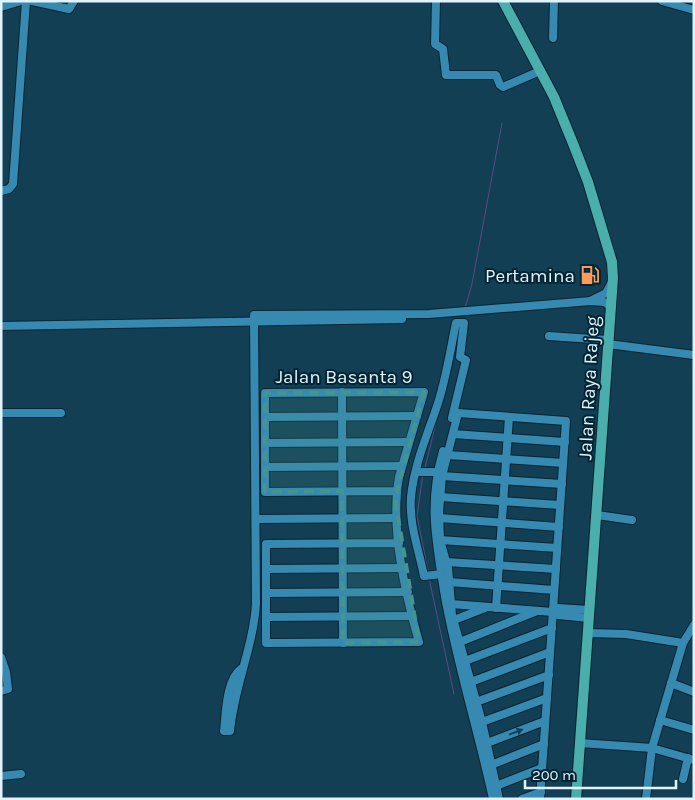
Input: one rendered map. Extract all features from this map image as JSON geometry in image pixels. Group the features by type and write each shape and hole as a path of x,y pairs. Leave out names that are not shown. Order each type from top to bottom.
{"main road":[{"name":"Jalan Raya Rajeg","path":"503,1 554,97 588,182 612,262 598,515 576,799"}],"street":[{"path":"1,7 21,1"},
{"path":"1,191 10,189 13,184 26,1"},
{"path":"32,1 69,9 74,1"},
{"path":"436,1 435,44 443,49 446,75 496,75 503,87 540,71"},
{"path":"553,38 554,1"},
{"path":"662,1 694,10"},
{"path":"591,301 606,293 611,284"},
{"path":"227,731 236,672 242,668 254,627 256,519 254,315 429,314 591,301 604,302 610,311"},
{"path":"1,326 478,316 592,305 610,311"},
{"path":"442,574 424,576 423,563 418,555 414,538 411,498 421,472 423,442 438,402 460,323 460,357 465,359 466,362 440,474 433,518 442,574 450,628 493,799"},
{"path":"549,336 608,342 694,356"},
{"path":"342,392 343,643"},
{"name":"Jalan Basanta 9","path":"265,417 265,393 424,392 417,416"},
{"path":"1,413 61,413"},
{"path":"499,799 482,722 454,620 446,562 440,540 440,474 448,454 458,413 566,421 540,795 522,799"},
{"path":"396,491 265,492 265,417 417,416 396,491 395,518 412,616 419,642 266,643 266,544 399,543"},
{"path":"492,607 498,586 509,417"},
{"path":"453,434 565,442"},
{"path":"265,442 409,442"},
{"path":"448,454 563,463"},
{"path":"265,467 402,466"},
{"path":"421,472 562,484"},
{"path":"440,497 560,505"},
{"path":"598,515 632,520"},
{"path":"256,519 395,518"},
{"path":"440,518 559,527"},
{"path":"440,540 557,548"},
{"path":"446,562 556,569"},
{"path":"266,568 403,568"},
{"path":"449,582 554,590"},
{"path":"266,593 408,592"},
{"path":"451,604 553,612 558,608 589,614"},
{"path":"454,620 492,607"},
{"path":"460,642 538,611"},
{"path":"266,617 412,616"},
{"path":"646,799 652,748 683,643 694,625"},
{"path":"465,661 552,628"},
{"path":"588,633 626,634 683,643"},
{"path":"471,682 550,652"},
{"path":"1,691 8,689 2,660"},
{"path":"476,702 549,675"},
{"path":"671,683 694,692"},
{"path":"482,722 547,698"},
{"path":"660,720 694,730"},
{"path":"486,743 545,721"},
{"path":"580,743 652,748 691,759 683,779"},
{"path":"491,764 544,744"},
{"path":"496,786 542,768"},
{"path":"1,776 21,774"}],"highlighted area":[{"path":"424,392 395,499 419,642 343,643 342,491 265,492 265,393"}],"waterway":[{"path":"465,308 472,284 502,123"},
{"path":"456,342 460,326"},
{"path":"425,468 438,414"},
{"path":"423,474 417,516 428,571"},
{"path":"429,578 454,694"}],"place":[{"name":"Pertamina","path":"590,275"}]}
